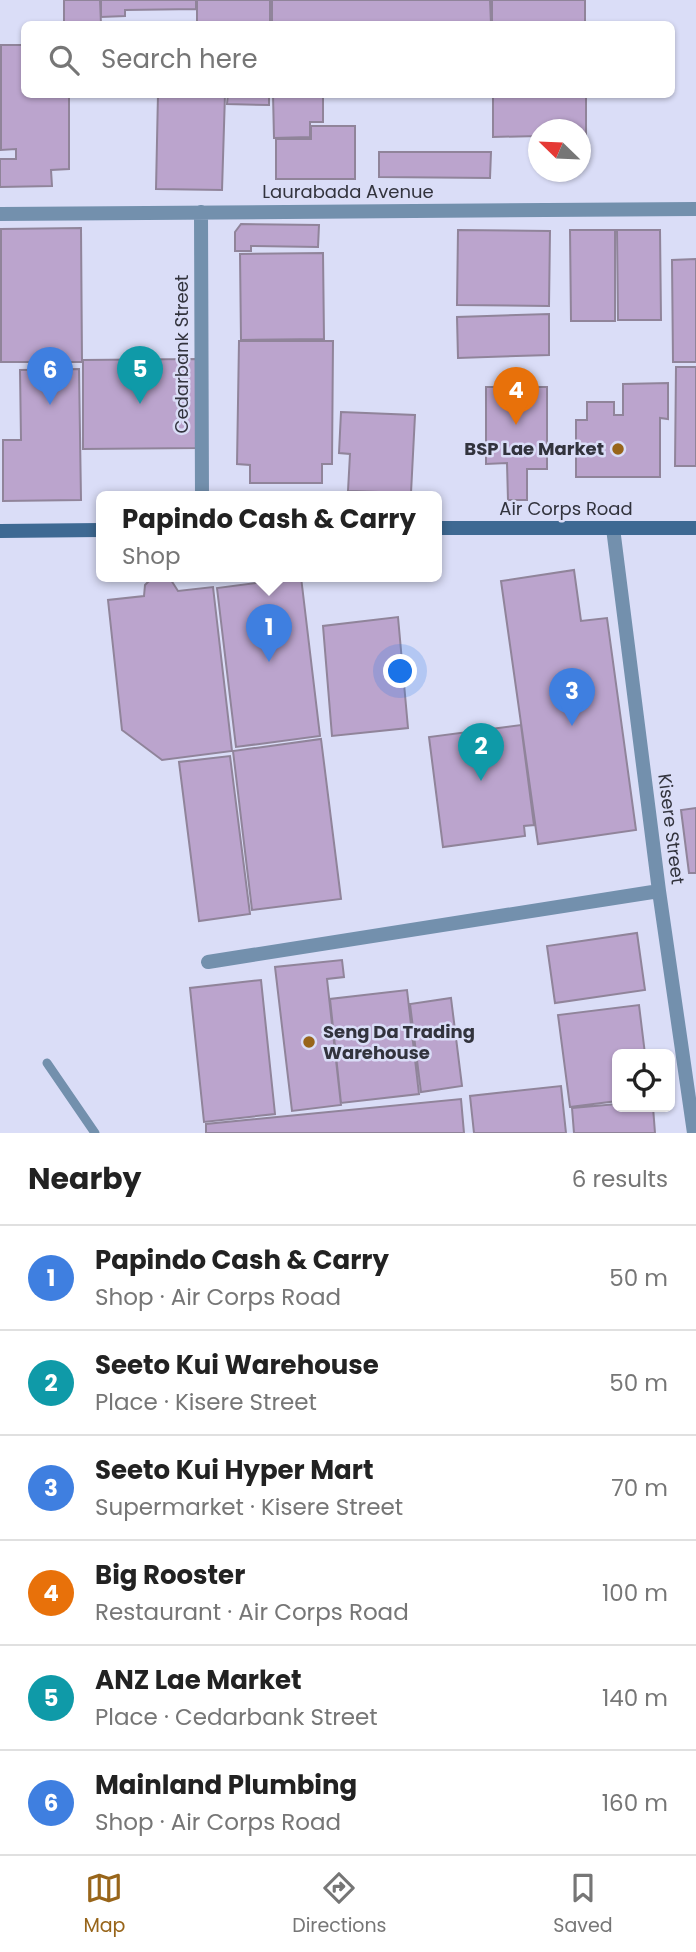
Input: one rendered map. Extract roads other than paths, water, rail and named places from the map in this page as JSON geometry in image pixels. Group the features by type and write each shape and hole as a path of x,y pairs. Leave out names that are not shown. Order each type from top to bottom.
{"street":[{"name":"Laurabada Avenue","path":"0,214 696,209"},
{"name":"Cedarbank Street","path":"201,212 202,491"},
{"name":"Air Corps Road","path":"442,528 696,528"},
{"name":"Kisere Street","path":"613,528 659,891 694,1133"},
{"path":"0,531 96,530"},
{"path":"208,962 659,891"}],"lane":[{"path":"47,1063 95,1133"}],"place":[{"name":"ANZ Lae Market","path":"140,404"},
{"name":"Mainland Plumbing","path":"50,405"},
{"name":"Big Rooster","path":"516,425"},
{"name":"BSP Lae Market","path":"618,449"},
{"name":"Papindo Cash & Carry","path":"269,662"},
{"name":"Seeto Kui Hyper Mart","path":"572,726"},
{"name":"Seeto Kui Warehouse","path":"481,781"},
{"name":"Seng Da Trading Warehouse","path":"309,1042"}]}
